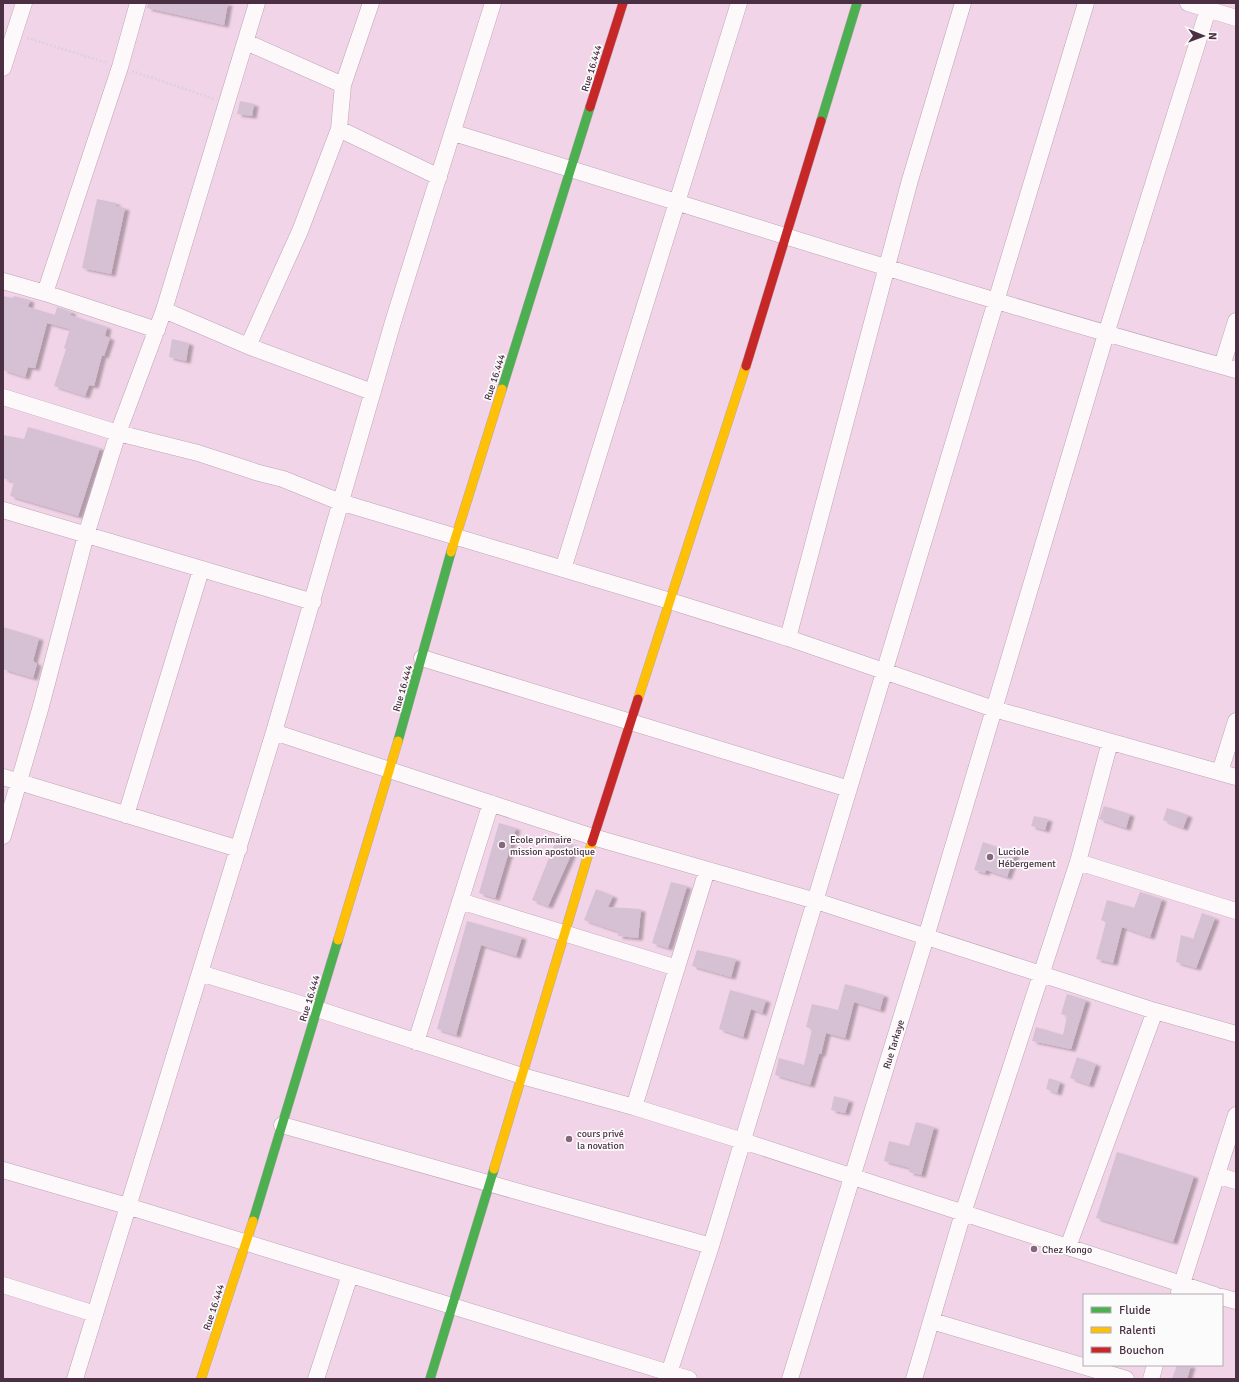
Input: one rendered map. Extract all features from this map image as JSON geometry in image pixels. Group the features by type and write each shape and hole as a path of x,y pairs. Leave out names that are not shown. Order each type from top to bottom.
{"street":[{"path":"3,68 8,34 24,3"},
{"path":"45,293 120,67 138,3"},
{"path":"3,836 10,779 41,706 86,535 118,433 164,310 228,104 257,3"},
{"path":"248,346 300,231 340,129 343,85 372,3"},
{"path":"76,1379 127,1206 239,849 313,602 372,392 454,133 493,3"},
{"name":"Rue 16.444","path":"201,1379 246,1243 390,769 455,537 623,3"},
{"path":"563,569 739,3"},
{"path":"430,1379 593,837 729,421 857,3"},
{"path":"788,638 910,180 963,3"},
{"path":"668,1376 711,1246 1086,3"},
{"path":"1188,3 1209,6 1236,18"},
{"name":"Rue Tarkaye","path":"790,1379 926,937 1106,334 1209,6"},
{"path":"246,42 343,85"},
{"path":"340,129 439,177"},
{"path":"454,133 677,201 887,268 1106,334 1229,368 1236,321"},
{"path":"3,281 45,293 157,330"},
{"path":"164,310 248,346 372,392"},
{"path":"3,397 118,433 198,453 259,474 283,479 340,502 788,638 994,709 1236,777"},
{"path":"3,510 313,602"},
{"path":"126,815 201,570"},
{"path":"422,658 849,789"},
{"path":"1220,772 1236,721"},
{"path":"274,732 593,837 816,901 1155,1011 1236,1034"},
{"path":"914,1379 963,1213 1040,973 1078,862 1110,742"},
{"path":"10,779 239,849"},
{"path":"416,1042 491,803"},
{"path":"1078,862 1236,911"},
{"path":"634,1107 707,870"},
{"path":"460,901 677,968"},
{"path":"200,973 317,1009 522,1076 634,1107 742,1141 1068,1247 1180,1290 1208,1294"},
{"path":"1068,1247 1155,1011"},
{"path":"1180,1290 1236,1115"},
{"path":"282,1125 711,1246"},
{"path":"3,1170 127,1206 452,1306 668,1376 689,1379"},
{"path":"1217,1175 1236,1180"},
{"path":"316,1379 350,1275"},
{"path":"3,1285 95,1314"},
{"path":"1223,1297 1236,1301"},
{"path":"932,1321 1126,1379"},
{"path":"1151,1379 1155,1366"}],"path":[{"path":"8,34 120,67 228,104"}],"building":[{"path":"148,3 228,3 224,25 147,8"},
{"path":"240,101 254,104 252,116 237,114"},
{"path":"97,199 116,203 116,206 125,208 111,274 82,268"},
{"path":"3,296 13,298 14,296 30,300 28,307 55,315 57,307 72,312 70,315 107,327 105,336 110,338 104,356 102,355 94,386 89,385 85,396 54,386 66,349 64,348 70,329 47,323 35,368 28,367 25,377 3,370"},
{"path":"172,339 189,343 186,361 169,357"},
{"path":"28,427 100,448 78,516 10,496 14,482 3,478 3,435 24,439"},
{"path":"3,627 39,638 33,661 37,664 33,678 3,669"},
{"path":"1104,806 1130,814 1126,828 1099,819"},
{"path":"1167,808 1188,815 1183,828 1163,820"},
{"path":"1034,816 1048,819 1045,830 1031,826"},
{"path":"499,823 516,828 495,898 479,893"},
{"path":"557,838 575,846 548,906 532,900"},
{"path":"983,842 1015,854 1007,877 986,870 985,873 974,870"},
{"path":"671,882 687,886 668,948 652,943"},
{"path":"596,889 613,896 608,907 641,909 638,938 618,936 619,932 584,920"},
{"path":"1140,892 1162,899 1150,937 1122,927 1113,963 1096,959 1106,922 1101,920 1107,900 1134,908"},
{"path":"1202,913 1215,918 1196,968 1176,962 1181,935 1193,939"},
{"path":"467,921 522,937 516,956 481,945 456,1035 437,1029"},
{"path":"697,950 736,959 731,977 692,966"},
{"path":"845,984 884,995 880,1010 854,1002 845,1038 826,1033 821,1054 819,1054 810,1085 775,1075 779,1058 804,1065 812,1029 806,1027 812,1004 838,1010"},
{"path":"730,990 766,1000 762,1013 751,1009 743,1037 719,1029"},
{"path":"1067,994 1086,1000 1071,1049 1032,1041 1036,1027 1063,1035 1067,1016 1061,1014"},
{"path":"1077,1057 1096,1064 1089,1085 1070,1078"},
{"path":"1049,1078 1060,1082 1057,1093 1046,1089"},
{"path":"834,1096 849,1100 845,1113 831,1110"},
{"path":"916,1122 934,1127 921,1175 909,1172 910,1168 884,1161 889,1141 909,1146"},
{"path":"1117,1152 1194,1176 1173,1242 1096,1218"},
{"path":"1177,1366 1191,1366 1187,1379 1172,1379"}],"traffic: fast":[{"path":"821,121 857,3"},
{"path":"502,389 590,107"},
{"path":"398,741 451,552"},
{"path":"253,1221 338,940"},
{"path":"430,1379 494,1169"}],"traffic: slow":[{"path":"638,699 746,366"},
{"path":"451,552 502,389"},
{"path":"338,940 398,741"},
{"path":"494,1169 592,842"},
{"path":"201,1379 253,1221"}],"traffic: jam":[{"path":"590,107 623,3"},
{"path":"746,366 821,121"},
{"path":"592,842 638,699"}],"place":[{"name":"Ecole primaire mission apostolique","path":"502,845"},
{"name":"Luciole Hébergement","path":"990,857"},
{"name":"cours privé la novation","path":"569,1139"},
{"name":"Chez Kongo","path":"1034,1249"}]}
